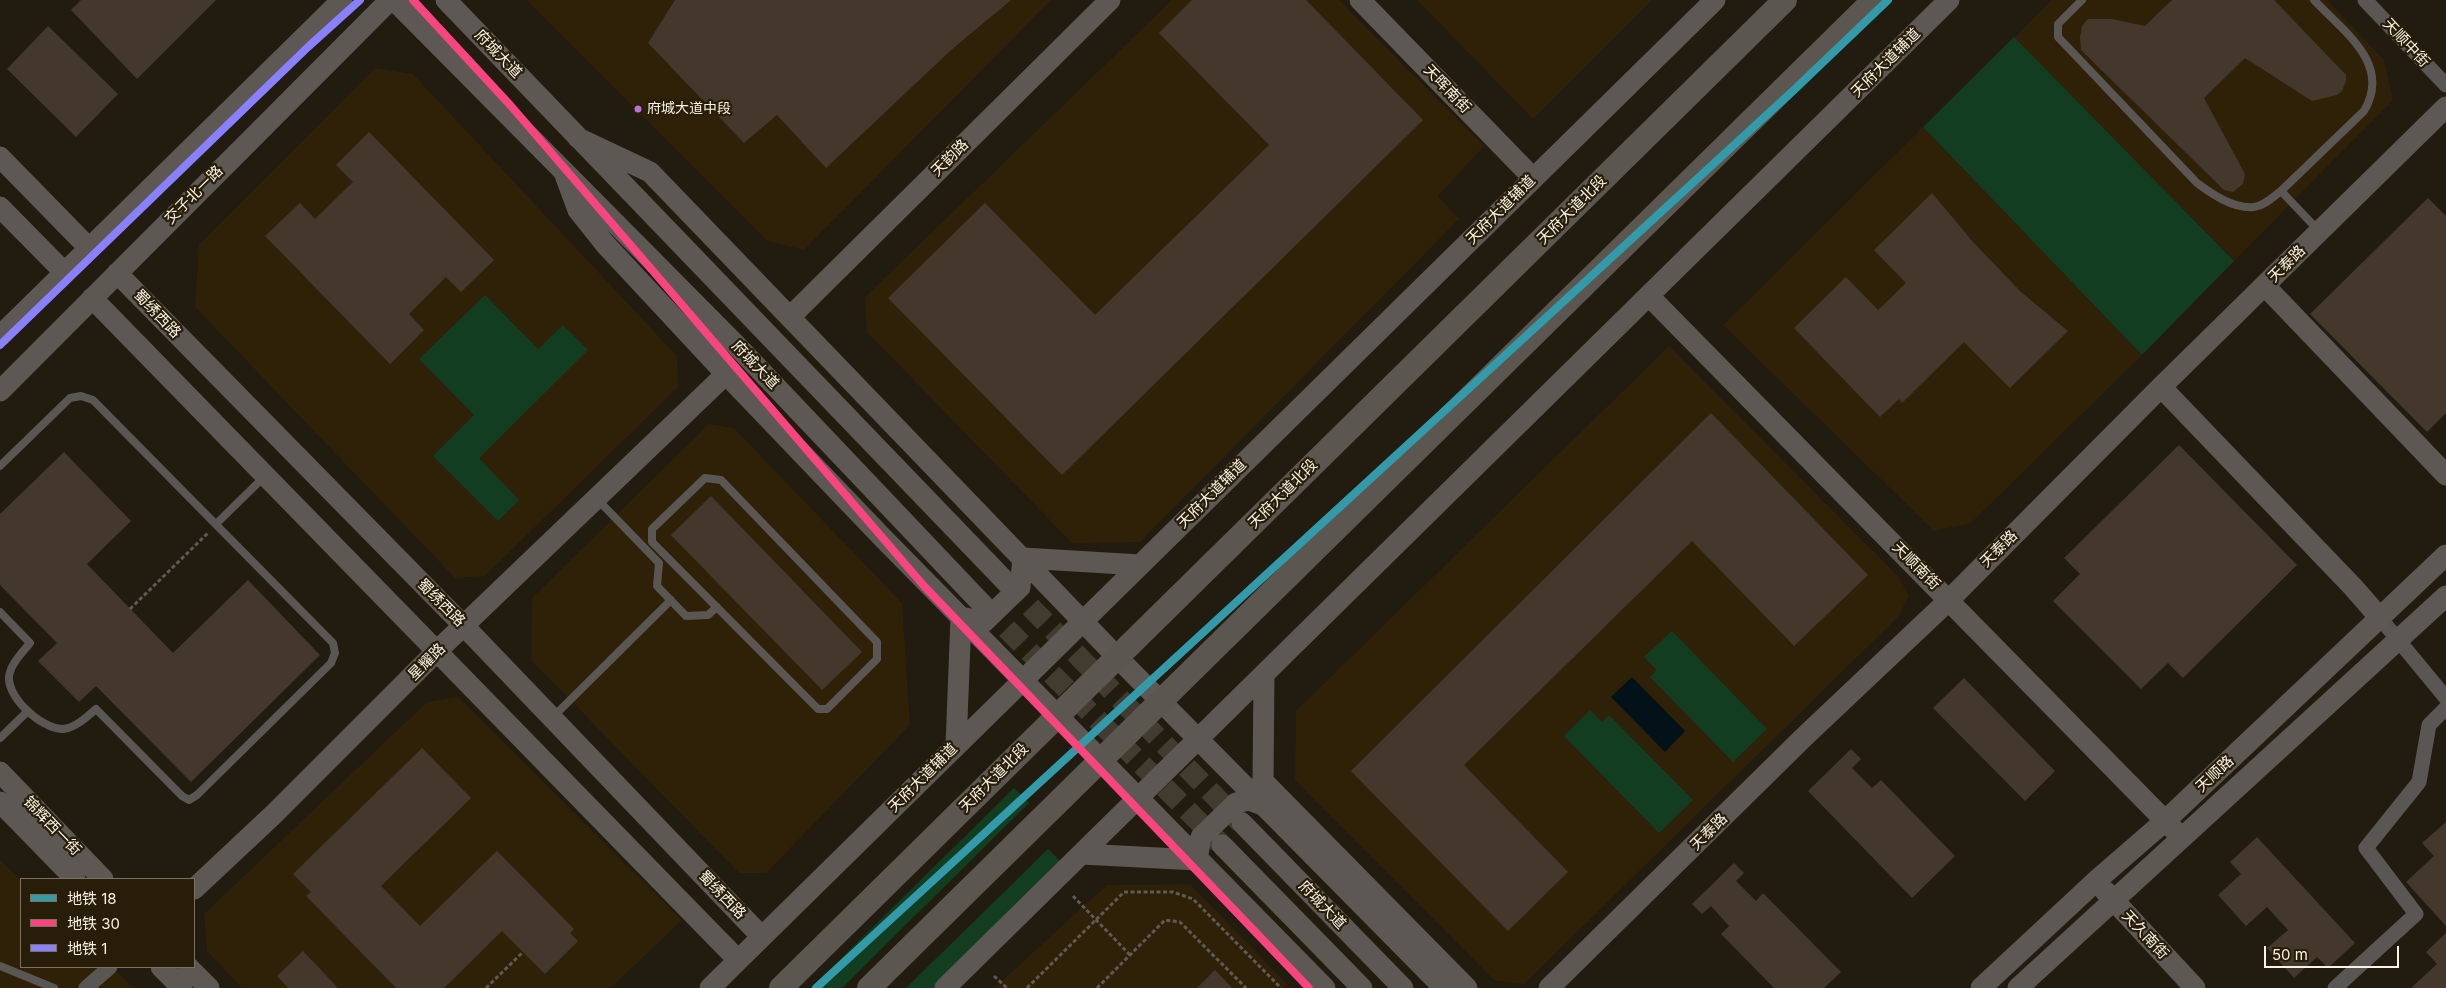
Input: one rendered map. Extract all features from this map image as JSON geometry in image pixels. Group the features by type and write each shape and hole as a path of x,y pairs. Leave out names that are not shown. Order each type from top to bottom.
{"main road":[{"name":"天府大道北段","path":"781,988 1785,0"},
{"path":"869,988 1874,0"}],"street":[{"path":"0,336 88,247 342,0"},
{"name":"交子北一路","path":"0,391 390,0"},
{"name":"府城大道","path":"394,0 739,348 984,606"},
{"name":"府城大道","path":"446,0 1008,584"},
{"name":"天韵路","path":"791,316 1110,0"},
{"name":"天晖南街","path":"1360,0 1533,178"},
{"name":"天府大道辅道","path":"710,988 1714,0"},
{"path":"1698,16 1728,0"},
{"name":"天府大道辅道","path":"945,988 1949,0"},
{"name":"天顺中街","path":"2365,0 2446,85"},
{"name":"天泰路","path":"1549,988 1804,737 1950,600 2161,387 2446,107"},
{"path":"578,138 650,172 791,316 1117,657 1444,988"},
{"path":"0,157 88,247"},
{"path":"564,172 578,210 605,244 726,374 1137,799 1325,988"},
{"path":"0,207 64,272"},
{"name":"蜀绣西路","path":"117,273 464,626 762,937"},
{"path":"2265,286 2446,475"},
{"name":"天顺南街","path":"1649,296 2182,838"},
{"path":"92,298 738,960"},
{"name":"星耀路","path":"195,888 274,814 437,651 726,374"},
{"path":"2161,387 2353,586 2446,698"},
{"name":"天顺路","path":"1981,988 2097,880 2165,821 2446,555"},
{"path":"1023,558 1140,565"},
{"path":"961,617 984,622 1020,587 1023,558"},
{"name":"天顺路","path":"2018,988 2446,596"},
{"path":"956,746 961,617"},
{"path":"1264,674 1263,781 1467,988"},
{"path":"2335,988 2416,914 2366,848 2419,782 2429,725 2446,708"},
{"name":"锦辉西一街","path":"0,772 102,878"},
{"path":"1197,860 1201,837 1236,802 1249,800 1265,806"},
{"name":"锦辉西一街","path":"0,802 74,878"},
{"name":"府城大道","path":"1242,823 1403,988"},
{"name":"府城大道","path":"1222,845 1362,988"},
{"path":"1081,854 1197,860"},
{"name":"天久南街","path":"2097,880 2113,901 2195,988"},
{"path":"86,988 109,968"},
{"path":"162,968 182,988"},
{"path":"189,968 209,988"}],"lane":[{"path":"2082,0 2058,24 2058,37 2197,183 2212,195 2228,202 2255,207 2266,203 2281,192 2364,111 2371,99 2374,87 2370,62 2314,0"},
{"path":"2281,192 2319,231"},
{"path":"0,466 70,398 81,396 93,400 333,643 335,653 331,663 197,795 189,800 182,796 96,709 81,722 64,729 49,726 28,711 9,687 9,673 18,656 30,643 0,612"},
{"path":"216,524 265,476"},
{"path":"645,549 652,542 652,529 705,478 721,480 877,642 877,659 827,709 818,708 652,542"},
{"path":"596,498 659,563 657,586 686,616 708,616 717,607"},
{"path":"552,717 671,600"},
{"path":"0,738 28,711"},
{"path":"0,966 54,988"}],"path":[{"path":"130,609 216,524"},
{"path":"1027,988 1124,892 1173,892 1193,900 1281,988"},
{"path":"1073,896 1130,955"},
{"path":"1097,988 1165,920 1180,922 1246,988"},
{"path":"486,988 523,952"},
{"path":"994,976 1006,988"}],"shaded area":[{"path":"526,0 1051,0 804,250 767,241"},
{"path":"1172,0 1339,0 1484,146 1438,196 1459,219 1140,542 1072,543 867,332 865,297"},
{"path":"1417,0 1652,0 1533,119"},
{"path":"2052,0 2327,0 2384,60 2393,100 2234,261 2014,38"},
{"path":"375,68 413,74 677,356 678,387 485,576 455,578 195,307 199,245"},
{"path":"1923,127 2142,355 1971,523 1934,531 1723,325"},
{"path":"1669,346 1899,577 1909,596 1898,617 1524,984 1494,980 1295,780 1296,711"},
{"path":"709,424 734,428 902,603 910,725 766,873 739,873 531,660 532,598"},
{"path":"1632,677 1685,731 1665,752 1611,697"},
{"path":"458,697 682,920 611,988 242,988 207,951 204,914 427,702"},
{"path":"0,860 20,879 20,968 113,968 134,988 0,988"},
{"path":"1190,884 1291,988 994,988 1107,885"}],"green space":[{"path":"2014,37 2234,261 2142,355 1923,127"},
{"path":"485,295 538,349 563,325 588,350 479,458 519,500 498,521 433,456 474,415 419,359"},
{"path":"1672,631 1767,729 1733,762 1650,677 1657,670 1644,657"},
{"path":"1590,710 1602,722 1609,715 1693,800 1659,833 1564,736"},
{"path":"1014,788 1029,803 842,988 811,988"},
{"path":"1048,849 1065,866 940,988 906,988"}],"building":[{"path":"81,0 216,0 137,79 71,10"},
{"path":"675,0 1011,0 951,50 826,168 777,115 744,143 648,43"},
{"path":"1192,0 1306,0 1423,120 1062,475 888,298 985,203 1095,315 1269,145 1159,33"},
{"path":"2172,0 2274,0 2346,75 2342,91 2337,95 2312,101 2245,58 2204,98 2245,174 2243,184 2233,192 2224,190 2081,50 2080,37 2082,26 2088,19 2112,19 2145,26"},
{"path":"48,26 118,94 76,137 7,69"},
{"path":"369,132 494,260 461,292 446,277 409,314 424,330 390,364 265,236 300,203 315,219 353,182 336,165"},
{"path":"1932,193 1973,242 2021,292 2068,331 2010,388 1964,342 1902,403 1899,399 1880,417 1794,328 1846,277 1878,310 1906,283 1874,250"},
{"path":"2428,198 2446,216 2446,413 2427,432 2310,314"},
{"path":"1711,413 1868,575 1794,646 1692,541 1464,765 1568,872 1508,931 1351,771"},
{"path":"2179,445 2297,565 2183,678 2168,663 2141,689 2053,601 2080,574 2064,558"},
{"path":"64,452 131,521 87,564 173,653 248,580 320,655 191,782 96,686 79,702 38,661 57,643 0,585 0,514"},
{"path":"711,496 862,652 822,690 671,535"},
{"path":"1964,678 2055,771 2025,801 1933,708"},
{"path":"422,748 471,798 381,886 420,926 497,851 574,929 570,933 578,941 545,974 502,931 444,988 396,988 306,896 311,892 293,874"},
{"path":"1851,749 1861,759 1852,768 1872,788 1881,780 1955,856 1912,898 1808,791"},
{"path":"2446,822 2446,926 2406,882 2434,856 2422,843"},
{"path":"2257,837 2355,943 2328,968 2317,957 2294,978 2267,948 2288,930 2267,907 2246,926 2218,895 2241,874 2230,862"},
{"path":"1734,863 1744,873 1736,881 1756,901 1763,893 1841,972 1824,988 1774,988 1721,934 1729,926 1711,906 1702,914 1692,904"},
{"path":"2446,933 2446,988 2411,988 2437,964 2426,952"},
{"path":"303,951 338,988 288,988 277,976"},
{"path":"1215,970 1232,988 1197,988"}],"tunnel":[{"path":"1008,584 1241,823"},
{"path":"984,606 1220,843"}],"metro line":[{"name":"1","path":"0,345 308,47 360,0"},
{"name":"30","path":"413,0 511,106 924,586 1309,988"},
{"name":"18","path":"816,988 1795,89 1888,0"}],"place":[{"name":"府城大道中段","path":"638,109"}]}
